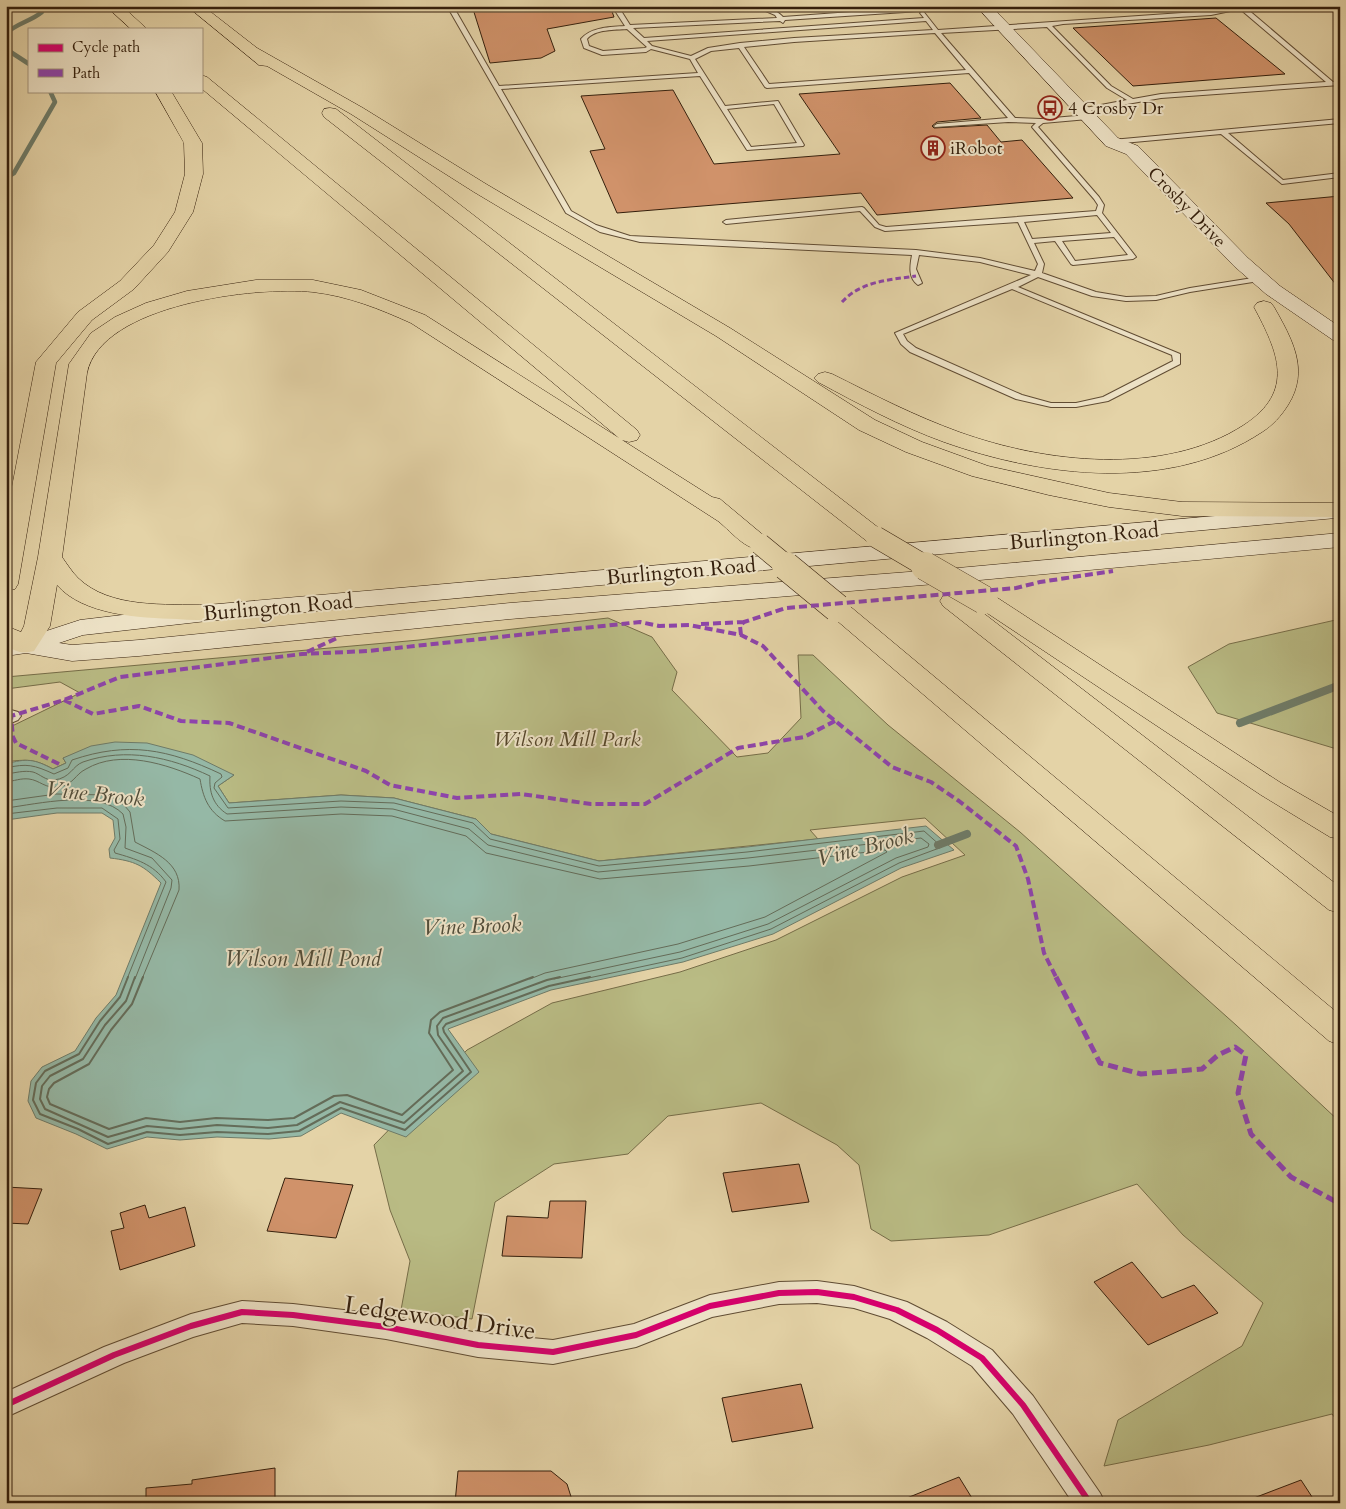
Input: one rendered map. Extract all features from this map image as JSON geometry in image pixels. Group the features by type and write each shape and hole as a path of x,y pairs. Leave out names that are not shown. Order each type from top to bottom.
{"highway":[{"path":"194,6 876,537 952,601 1340,903"},
{"path":"114,8 126,28"},
{"path":"114,8 139,28"},
{"path":"251,51 356,111 480,188 723,332 867,425 914,447 980,471 1109,500 1182,508 1340,510"},
{"path":"202,81 837,608 1340,1033"},
{"path":"6,584 46,362 85,316 127,285 160,248 184,212 194,174 193,143 164,92"},
{"path":"12,643 36,626 50,558 77,373 82,358 94,342 120,322 149,309 190,296 230,288 271,285 312,286 348,292 378,301 418,319 726,516"},
{"path":"723,332 764,346 875,405 948,437 1039,460 1080,465 1116,466 1156,463 1190,457 1221,448 1248,434 1273,414 1285,391 1289,370 1286,352 1280,336 1264,307"},
{"path":"876,537 984,600 1272,789 1340,830"},
{"path":"50,558 71,585 95,599 142,610 208,613"}],"main road":[{"name":"Crosby Drive","path":"985,8 1112,142 1132,150 1215,237 1259,279 1338,346"},
{"name":"Crosby Drive","path":"1112,142 1108,152 1121,165"},
{"name":"Crosby Drive","path":"1228,276 1264,307 1338,346"},
{"name":"Burlington Road","path":"12,643 80,628 208,613 1340,510"},
{"name":"Burlington Road","path":"12,643 72,653 139,648 510,611 947,576 1340,540"}],"street":[{"name":"Ledgewood Drive","path":"6,1405 114,1355 191,1326 242,1312 302,1316 386,1327 478,1345 553,1352 636,1334 710,1306 779,1294 817,1292 854,1297 898,1310 937,1330 982,1358 1023,1405 1090,1503"}],"lane":[{"path":"450,6 568,212 584,223 604,232 640,240 916,252 980,260 1038,274 1095,294 1126,299 1156,298 1190,290 1228,276 1259,279"},
{"path":"615,6 628,27 650,47 692,58 710,49 794,40 1212,13 1256,6"},
{"path":"756,6 777,14 794,40"},
{"path":"985,8 1024,6"},
{"path":"1241,7 1332,84"},
{"path":"650,47 640,50 602,53 586,47 584,39 588,34 602,30 628,27 782,20 919,8 936,31 1013,120"},
{"path":"642,40 928,19"},
{"path":"1048,25 1110,87 1134,102"},
{"path":"740,45 767,86 971,71"},
{"path":"692,58 749,149 801,145 776,102 724,108"},
{"path":"496,88 702,74"},
{"path":"937,126 1013,120 1041,122 1161,96 1340,83"},
{"path":"1112,142 1340,121"},
{"path":"1041,122 1035,126 1097,198 1101,205 1099,213"},
{"path":"1224,132 1282,182 1340,175"},
{"path":"726,222 862,210 877,226 885,229 1099,213"},
{"path":"1058,240 1073,263 1133,257 1099,213"},
{"path":"1012,287 1176,354 1177,362 1105,399 1051,406 1019,397 913,350 904,342 899,333 1012,287 1038,274 1041,264 1020,220"},
{"path":"1030,242 1116,234"},
{"path":"916,252 913,269 918,283"}],"green space":[{"name":"Wilson Mill Park","path":"608,618 652,637 677,672 672,690 737,757 768,753 801,718 798,655 813,655 888,725 1020,832 1236,1025 1340,1122 1340,1424 1332,1414 1209,1445 1104,1466 1118,1420 1242,1346 1263,1303 1183,1235 1137,1184 989,1235 891,1241 871,1229 859,1165 837,1145 761,1103 668,1116 628,1154 554,1164 495,1202 472,1319 401,1310 410,1261 390,1210 374,1145 467,1050 552,1003 680,972 776,940 902,877 965,855 925,818 810,830 818,839 599,861 491,834 476,819 394,798 341,795 229,803 218,786 234,775 63,758 66,763 53,769 41,763 30,761 6,762 6,729 80,693 60,682 6,689 6,677 419,640"},
{"path":"1340,619 1340,750 1217,713 1188,667 1229,644"}],"water":[{"name":"Wilson Mill Pond","path":"115,742 147,743 193,755 234,775 218,786 229,803 341,795 394,798 476,819 491,834 599,861 747,847 926,826 954,850 901,868 773,934 683,962 551,990 448,1029 479,1072 406,1137 341,1113 301,1136 269,1139 217,1137 180,1140 147,1137 107,1149 36,1118 28,1101 31,1081 42,1067 75,1051 96,1018 116,995 161,883 138,865 110,858 109,849 115,838 113,820 102,813 57,813 6,820 6,764 30,760 53,769 66,763 63,758 91,746"}],"building":[{"path":"514,6 610,6 614,17 547,29 555,51 541,58 490,63 473,9"},
{"path":"1216,18 1285,74 1133,86 1073,28"},
{"name":"iRobot","path":"950,83 981,118 937,122 932,126 934,128 987,125 1001,142 1022,140 1073,198 877,215 861,193 617,213 590,151 605,149 581,96 673,90 714,164 840,154 799,94"},
{"path":"1340,196 1340,290 1289,224 1266,203"},
{"path":"799,1164 809,1202 732,1212 723,1173"},
{"path":"285,1178 353,1185 336,1238 267,1231"},
{"path":"6,1187 42,1189 28,1224 6,1223"},
{"path":"550,1201 586,1201 582,1258 502,1256 507,1216 548,1218"},
{"path":"145,1205 149,1218 185,1207 195,1246 120,1270 111,1231 124,1228 120,1213"},
{"path":"1132,1262 1162,1298 1194,1285 1218,1313 1148,1345 1094,1282"},
{"path":"801,1384 813,1428 732,1442 722,1398"},
{"path":"275,1468 275,1503 146,1503 146,1488 192,1484 192,1480"},
{"path":"458,1471 551,1471 567,1484 573,1503 455,1503"},
{"path":"959,1477 975,1503 897,1503 897,1502"},
{"path":"1301,1480 1316,1503 1246,1503 1246,1501"}],"waterway":[{"name":"Vine Brook","path":"6,34 42,12 36,6"},
{"name":"Vine Brook","path":"6,49 28,63"},
{"name":"Vine Brook","path":"6,178 14,173 55,102 50,92"},
{"name":"Vine Brook","path":"1240,723 1340,685"},
{"name":"Vine Brook","path":"938,845 967,834"}],"marked path":[{"path":"842,302 849,295 866,286 886,280 916,276"},
{"path":"741,635 740,626 744,622 786,608 1016,588 1028,584 1113,571"},
{"path":"59,764 16,743 13,737 11,716 64,700 120,677 302,654 368,651 640,622 659,626 689,625 741,635 763,646 823,711 892,767 931,782 959,801 1016,846 1028,879 1044,953 1100,1063 1141,1074 1202,1069 1218,1055 1235,1047 1246,1055 1238,1093 1251,1134 1291,1177 1340,1204"},
{"path":"701,624 744,622"},
{"path":"307,652 337,638"},
{"path":"64,700 93,714 139,706 181,721 229,723 366,771 390,785 457,798 521,794 591,804 645,804 738,748 804,737 835,721"}],"cycle path":[{"path":"6,1405 114,1355 191,1326 242,1312 293,1315 386,1327 478,1345 553,1352 636,1335 710,1306 779,1293 817,1292 854,1297 897,1310 937,1330 982,1358 1023,1405 1090,1503"}],"place":[{"name":"4 Crosby Dr","path":"1050,108"},
{"name":"iRobot","path":"933,148"}]}
